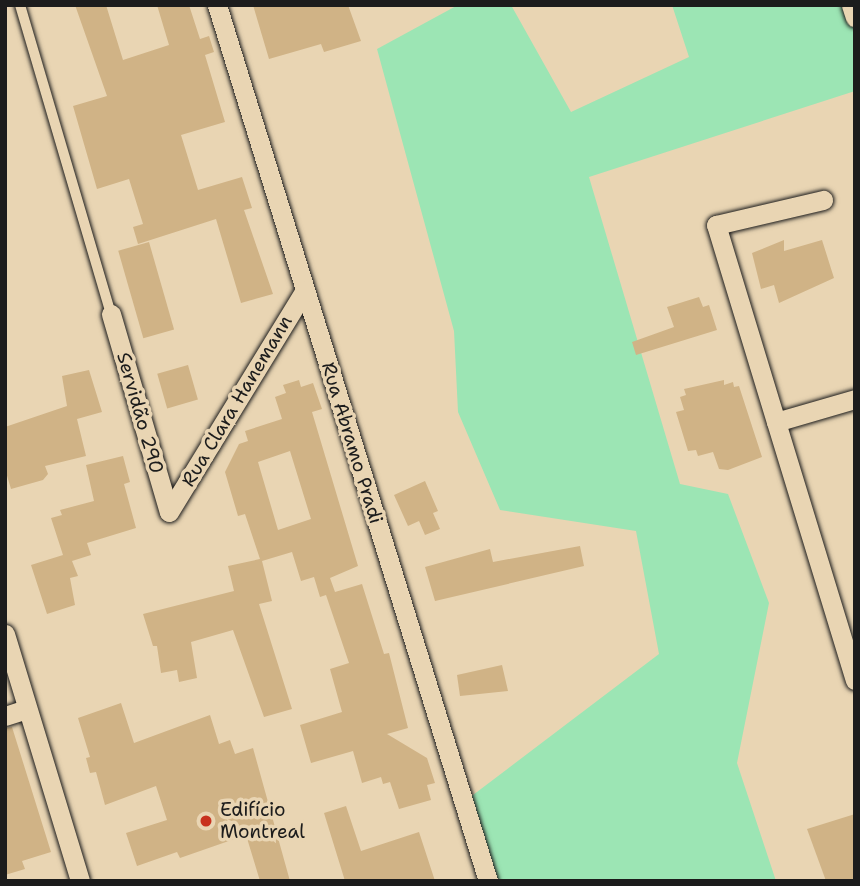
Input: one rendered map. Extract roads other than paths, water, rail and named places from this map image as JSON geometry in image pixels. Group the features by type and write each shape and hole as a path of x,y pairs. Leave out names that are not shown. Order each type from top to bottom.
{"street":[{"name":"Rua Abramo Pradi","path":"217,5 488,881"},
{"path":"851,5 855,17"},
{"path":"823,201 716,225 855,680"},
{"name":"Rua Clara Hanemann","path":"169,512 305,290"},
{"name":"Servidão 290","path":"111,314 169,512"},
{"path":"776,422 855,399"},
{"path":"5,634 80,881"},
{"path":"5,716 27,709"}],"lane":[{"path":"20,5 111,314"}],"place":[{"name":"Edifício Montreal","path":"206,821"}]}
